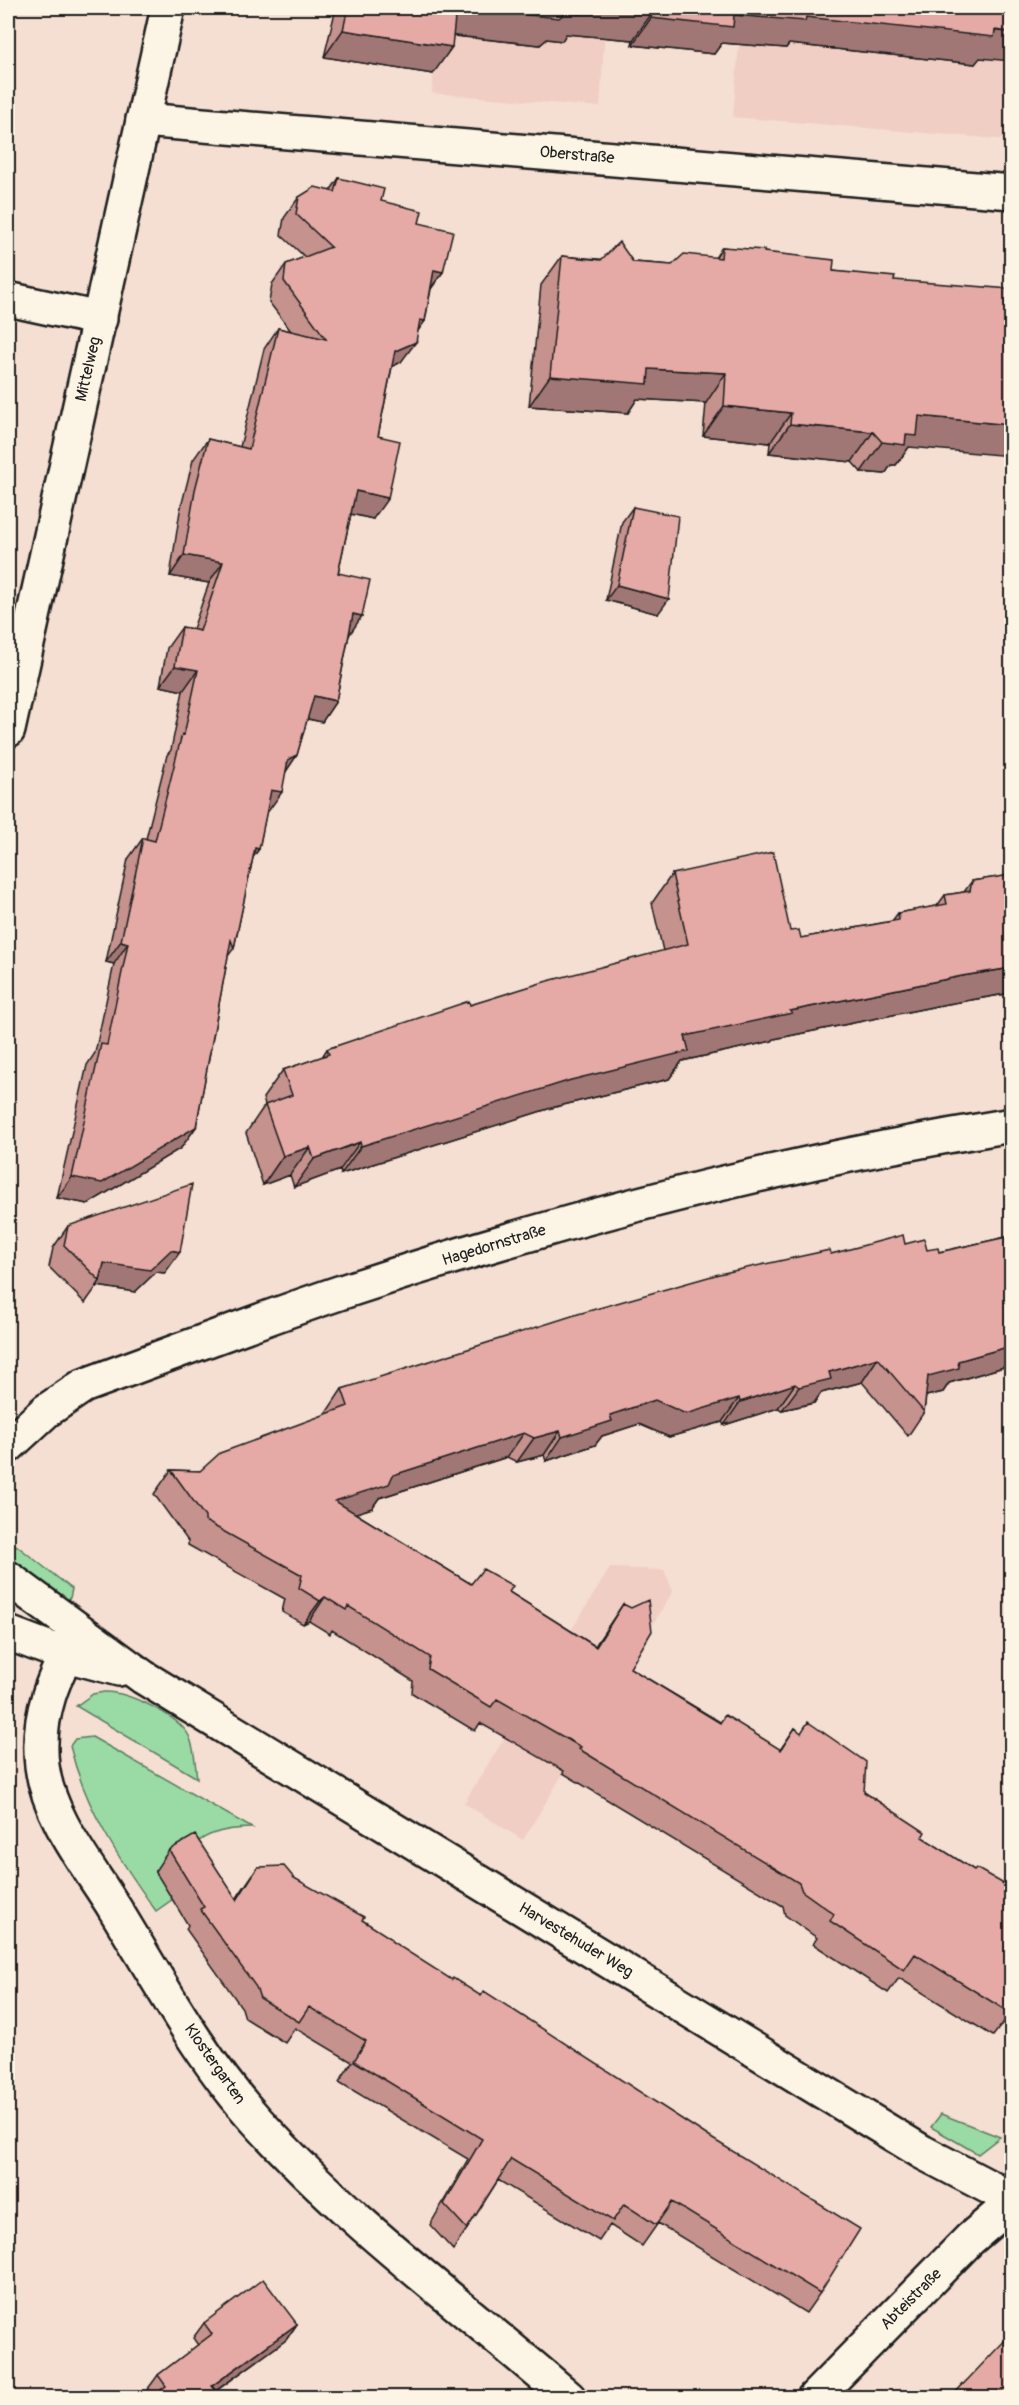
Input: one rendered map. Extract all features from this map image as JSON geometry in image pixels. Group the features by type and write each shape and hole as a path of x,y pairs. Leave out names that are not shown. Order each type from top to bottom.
{"street":[{"name":"Mittelweg","path":"8,730 168,8"},
{"name":"Oberstraße","path":"143,120 1011,192"},
{"path":"8,299 100,319"},
{"name":"Hagedornstraße","path":"8,1446 46,1411 83,1386 360,1286 483,1247 683,1191 864,1152 1011,1125"},
{"name":"Harvestehuder Weg","path":"8,1578 73,1644 99,1662 143,1677 922,2152 1011,2201"},
{"name":"Harvestehuder Weg","path":"8,1633 73,1644"},
{"name":"Klostergarten","path":"73,1644 51,1687 43,1719 42,1767 49,1793 59,1818 222,2079 255,2120 331,2194 445,2295 569,2397"},
{"name":"Abteistraße","path":"814,2397 970,2239 1011,2201"}],"shaded area":[{"path":"439,8 606,8 600,107 432,93"},
{"path":"742,8 1011,8 1011,140 733,117"},
{"path":"610,1568 664,1570 673,1591 523,1840 464,1803"}],"green space":[{"path":"16,1545 72,1589 70,1598 61,1602 8,1563 8,1555"},
{"path":"104,1692 138,1700 164,1713 183,1728 192,1746 197,1778 76,1706 93,1694"},
{"path":"92,1737 252,1828 216,1833 193,1846 182,1863 173,1899 156,1911 105,1832 76,1769 70,1746 75,1739"},
{"path":"941,2114 1000,2137 978,2154 931,2127"}],"building":[{"path":"348,8 456,8 452,47 343,30"},
{"path":"462,8 581,8 581,14 566,12 559,18"},
{"path":"589,8 1011,8 1011,32 995,30 994,37 806,17 805,21 734,15 733,27 651,18 652,13"},
{"path":"339,178 384,189 381,201 422,211 419,223 453,231 443,272 434,270 425,321 420,320 416,342 395,351 378,436 400,441 388,498 356,491 338,573 370,580 362,616 353,614 336,701 314,696 297,755 288,760 282,792 271,790 259,849 255,848 234,948 231,940 196,1127 102,1183 72,1177 101,1044 107,1045 128,943 121,941 143,838 155,841 182,734 184,735 198,670 175,666 182,627 200,631 223,562 184,555 195,490 208,439 249,449 278,328 326,339 284,281 286,264 331,247 296,214 299,197 315,187 335,192"},
{"path":"619,242 633,262 672,265 684,254 721,258 722,247 764,250 764,252 834,260 833,271 895,277 894,280 1011,289 1011,425 919,416 917,436 906,435 905,445 882,442 873,432 790,424 791,413 724,406 726,373 649,369 648,384 550,376 562,256 601,260"},
{"path":"633,507 678,516 669,599 617,585"},
{"path":"773,852 790,931 799,930 801,938 899,920 898,913 947,904 945,895 970,891 972,881 1011,875 1011,968 790,1011 792,1013 685,1036 689,1051 571,1080 361,1146 360,1142 314,1159 310,1147 283,1156 265,1105 292,1095 283,1070 329,1054 327,1049 469,1001 470,1005 544,982 688,944 672,874"},
{"path":"192,1184 180,1252 171,1250 150,1270 104,1263 100,1281 64,1245 68,1226"},
{"path":"903,1235 905,1244 924,1239 927,1250 938,1248 939,1252 1011,1236 1011,1346 958,1361 959,1368 928,1376 924,1412 878,1358 829,1372 831,1379 799,1387 795,1384 740,1402 739,1398 686,1414 655,1400 610,1415 612,1421 562,1437 560,1431 534,1438 524,1433 393,1475 389,1484 335,1501 471,1584 483,1569 513,1586 509,1592 596,1647 623,1604 631,1608 648,1600 652,1631 630,1668 720,1723 725,1715 781,1750 795,1728 801,1733 808,1722 866,1762 864,1792 925,1832 922,1837 974,1870 976,1868 1009,1887 1011,1885 1010,2013 915,1954 904,1970 830,1921 834,1914 802,1891 799,1883 579,1749 581,1747 497,1699 491,1707 428,1669 430,1657 348,1606 346,1610 325,1597 320,1601 299,1588 302,1575 205,1521 205,1517 171,1470 200,1471 220,1453 348,1406 342,1389 578,1314 719,1274 830,1250 831,1254"},
{"path":"8,1714 12,1716 8,1729"},
{"path":"195,1835 237,1900 258,1867 284,1866 294,1878 364,1917 362,1920 392,1939 391,1941 452,1980 453,1978 481,1996 484,1991 711,2138 860,2229 820,2293 672,2202 656,2225 624,2204 613,2221 511,2159 467,2229 444,2204 482,2139 354,2061 366,2041 309,2007 299,2022 260,1998 256,1987 200,1909 204,1907 169,1850"},
{"path":"263,2279 297,2324 212,2386 221,2397 151,2397 166,2386 158,2375 212,2334 204,2323"},
{"path":"1011,2334 1011,2397 951,2397"}]}
